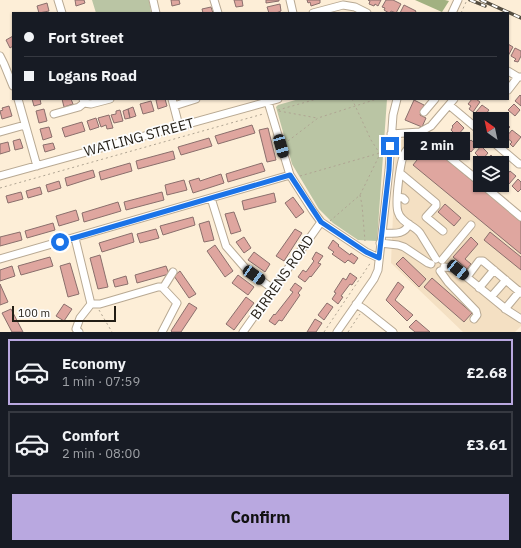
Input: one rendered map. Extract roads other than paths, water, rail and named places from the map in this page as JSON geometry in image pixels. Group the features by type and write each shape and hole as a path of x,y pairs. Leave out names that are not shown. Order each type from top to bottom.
{"street":[{"path":"58,0 62,12"},
{"path":"153,0 156,12"},
{"path":"214,0 218,12"},
{"path":"290,0 293,12"},
{"path":"452,12 458,0"},
{"path":"317,12 343,6 355,7 365,12"},
{"path":"0,56 12,84"},
{"path":"509,72 519,77 509,89"},
{"path":"18,100 37,166"},
{"path":"54,114 79,107 83,101 91,104 106,100"},
{"path":"179,126 173,102 188,100"},
{"name":"WATLING STREET","path":"0,176 275,100"},
{"path":"337,332 374,279 378,270 377,258 382,234 389,170 390,134 397,100"},
{"path":"424,112 434,100"},
{"path":"268,102 291,177 323,224 377,258"},
{"path":"390,134 420,132 431,126 451,102 473,124"},
{"path":"0,132 25,125"},
{"path":"473,176 430,142 416,145 406,150 402,158 398,212 403,220 418,230 448,282 476,311 477,315 474,319"},
{"path":"500,148 519,164 521,164"},
{"path":"400,172 436,203 436,206 426,217 443,232"},
{"path":"0,260 211,198 291,177"},
{"path":"492,192 521,216"},
{"path":"211,198 226,246 246,269 273,289"},
{"path":"398,198 403,198 406,200"},
{"name":"BIRRENS ROAD","path":"243,332 273,289 323,224"},
{"path":"382,234 402,233 406,230 409,224"},
{"path":"438,264 471,225"},
{"path":"75,238 91,304"},
{"path":"380,243 404,247 428,263 438,264 458,270 505,309 521,319"},
{"path":"467,278 479,261 483,260 520,292 505,309"},
{"path":"479,288 494,270"},
{"path":"163,288 173,272"},
{"path":"491,297 506,280"},
{"path":"91,304 100,304 158,287 163,288 177,303 162,332"},
{"path":"79,332 76,328 80,318 91,304"},
{"path":"356,304 393,332"}],"railway":[{"path":"470,0 485,6"},
{"path":"481,0 508,12"},
{"path":"509,13 521,18"}]}
